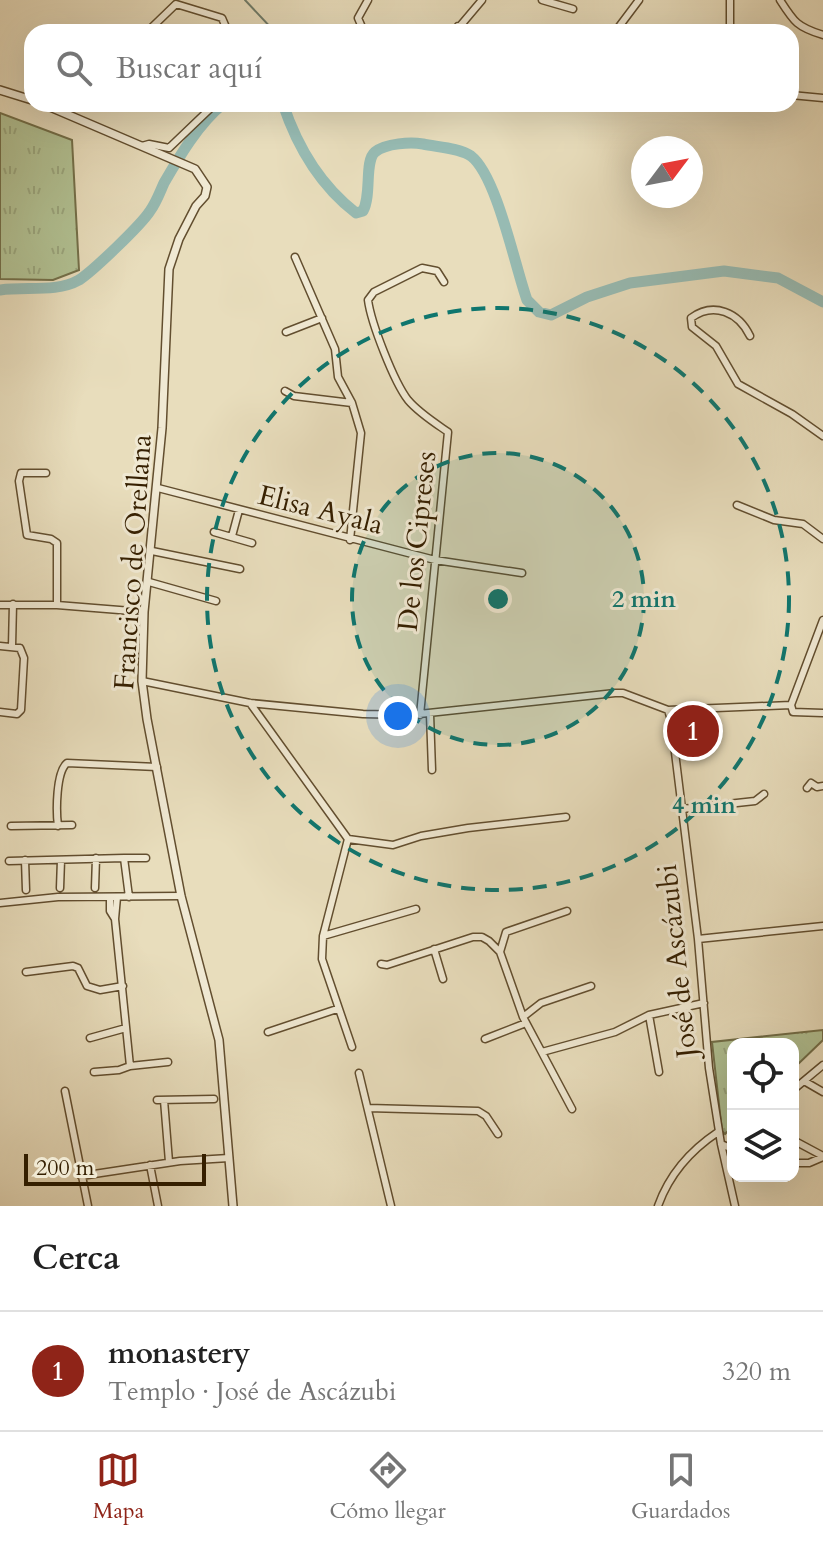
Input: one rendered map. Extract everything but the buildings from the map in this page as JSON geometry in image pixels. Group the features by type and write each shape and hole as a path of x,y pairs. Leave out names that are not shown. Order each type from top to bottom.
{"street":[{"path":"361,24 358,18 368,0"},
{"path":"461,24 482,0"},
{"path":"542,0 573,9"},
{"path":"621,24 639,0"},
{"path":"730,0 730,24"},
{"path":"780,0 796,24"},
{"path":"155,24 176,4 222,18 225,24"},
{"path":"799,26 822,33"},
{"path":"0,90 24,98"},
{"path":"799,96 823,98"},
{"path":"62,112 142,146 149,144 169,148 207,112"},
{"name":"Francisco de Orellana","path":"142,146 190,167 202,176 207,192 179,239 169,269 158,488 144,612 142,681 181,896 219,1040 233,1206"},
{"path":"295,257 335,349 338,377 352,403 361,433 350,540"},
{"name":"De los Cipreses","path":"420,715 448,432 415,408 403,393 376,329 368,300 374,292 422,268 437,271 444,282"},
{"path":"750,336 742,321 727,311 701,312 691,318 692,327 716,346 738,384 792,414 823,436"},
{"path":"286,332 322,318"},
{"path":"285,391 294,396 352,403"},
{"path":"46,473 21,473 19,481 27,535 57,543 57,605"},
{"name":"Elisa Ayala","path":"158,488 435,560 522,573"},
{"path":"737,505 774,520 803,524 823,539"},
{"path":"232,536 239,510"},
{"path":"214,532 252,543"},
{"path":"152,551 240,569"},
{"path":"149,582 216,601"},
{"path":"12,646 13,604"},
{"path":"0,605 57,605 144,612"},
{"path":"823,620 791,705 793,712 798,714 823,713"},
{"path":"0,646 20,648 24,654 21,710 17,714 0,712"},
{"path":"142,681 250,703 363,714 420,715 615,693 623,693 668,710 791,705"},
{"path":"250,703 348,839 393,845 421,836 468,828 566,817"},
{"name":"José de Ascázubi","path":"668,710 698,939 709,1068 718,1132 735,1206"},
{"path":"430,714 432,770"},
{"path":"58,826 56,813 61,772 67,763 157,767"},
{"path":"682,809 755,801 764,794"},
{"path":"11,826 72,825"},
{"path":"348,839 323,936 322,959 352,1047"},
{"path":"95,888 96,858"},
{"path":"124,858 129,897"},
{"path":"9,861 146,858"},
{"path":"25,860 26,890"},
{"path":"60,888 61,860"},
{"path":"0,903 58,897 181,896"},
{"path":"114,897 130,1066"},
{"path":"323,936 416,909"},
{"path":"500,952 506,932 567,911"},
{"path":"698,939 823,926"},
{"path":"381,964 387,965 473,937 482,937 500,952 524,1020 572,1109"},
{"path":"434,949 443,979"},
{"path":"26,972 73,966 78,968 87,986 92,988 123,986"},
{"path":"485,1039 524,1020 541,1003 591,986"},
{"path":"542,1052 615,1032 649,1015 704,1003"},
{"path":"268,1032 337,1009"},
{"path":"649,1015 659,1072"},
{"path":"90,1038 126,1028"},
{"path":"94,1072 168,1062"},
{"path":"799,1085 823,1065"},
{"path":"359,1073 391,1206"},
{"path":"804,1081 823,1092"},
{"path":"65,1091 88,1206"},
{"path":"169,1162 161,1100 214,1099"},
{"path":"368,1108 478,1111 486,1116 498,1134"},
{"path":"658,1206 675,1172 696,1149 718,1132"},
{"path":"799,1143 823,1156"},
{"path":"721,1144 727,1147"},
{"path":"799,1164 823,1156"},
{"path":"81,1176 169,1162 229,1158"},
{"path":"150,1165 158,1206"}],"green space":[{"path":"0,113 72,140 79,270 53,280 0,279"},
{"path":"823,1030 823,1040 799,1063 799,1038 749,1038"},
{"path":"727,1040 725,1134 722,1131 712,1042"}],"waterway":[{"path":"245,0 268,24"},
{"path":"0,290 50,288 70,284 86,275 145,218 190,141 215,112"},
{"path":"286,112 295,135 321,178 356,213 363,211 366,204 370,163 372,156 380,149 418,143 455,149 471,156 489,182 497,202 527,300 539,312 551,315 587,297 630,283 724,271 778,278 823,302"}],"place":[{"name":"monastery","path":"693,731"}]}
